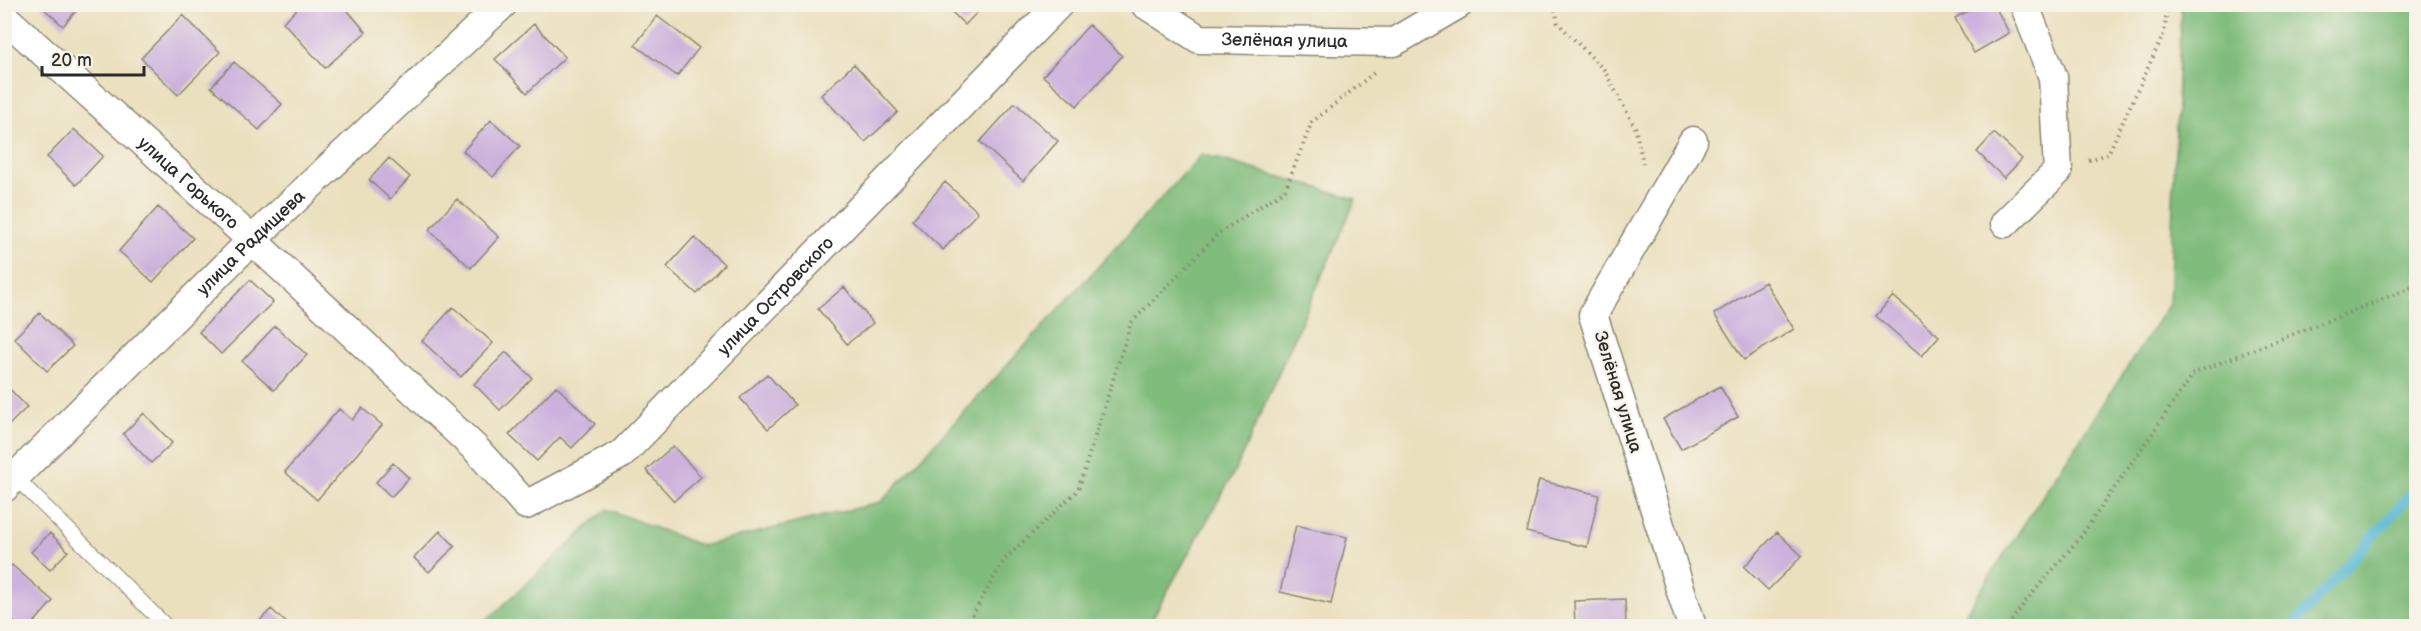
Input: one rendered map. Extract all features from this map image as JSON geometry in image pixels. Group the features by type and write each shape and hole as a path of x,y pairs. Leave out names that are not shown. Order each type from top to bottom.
{"street":[{"name":"улица Радищева","path":"10,482 252,240 503,4"},
{"name":"улица Островского","path":"475,448 525,505 622,454 1059,4"},
{"name":"Зелёная улица","path":"1145,4 1199,39 1394,42 1459,4"},
{"path":"2005,223 2058,171 2053,77 2024,4"},
{"name":"улица Горького","path":"4,17 252,240 475,448"},
{"name":"Зелёная улица","path":"1692,627 1593,315 1693,141"}],"lane":[{"path":"10,482 166,627"}],"path":[{"path":"1554,4 1558,23 1604,70 1635,127 1653,211"},
{"path":"2058,171 2108,154 2164,33 2168,4"},
{"path":"966,627 1005,559 1078,490 1131,323 1219,233 1285,190 1312,122 1377,71"},
{"path":"2008,627 2025,602 2079,539 2194,373 2416,286"}],"green space":[{"path":"2181,5 2416,5 2416,626 1957,626 2169,304"},
{"path":"1202,154 1356,199 1236,469 1148,626 478,626 607,509 702,546 881,502"}],"building":[{"path":"39,4 82,4 63,26"},
{"path":"303,4 342,4 366,32 325,68 283,22"},
{"path":"944,4 985,4 965,25"},
{"path":"1980,4 1994,4 2009,33 1974,53 1955,18"},
{"path":"183,15 220,52 178,95 141,58"},
{"path":"657,16 699,48 677,76 635,45"},
{"path":"534,24 565,57 527,93 495,59"},
{"path":"1089,25 1122,56 1077,106 1043,76"},
{"path":"234,62 282,104 259,130 211,87"},
{"path":"854,64 898,112 865,142 821,95"},
{"path":"1015,103 1058,141 1023,181 980,142"},
{"path":"491,120 520,146 493,177 463,151"},
{"path":"74,129 103,156 76,185 47,157"},
{"path":"1994,133 2022,159 2004,178 1977,152"},
{"path":"389,158 410,177 390,199 369,180"},
{"path":"945,182 978,212 943,250 912,220"},
{"path":"457,199 499,237 471,268 429,230"},
{"path":"158,207 193,238 153,282 119,251"},
{"path":"694,237 724,264 697,294 667,267"},
{"path":"250,280 273,302 221,354 199,332"},
{"path":"1765,282 1794,329 1744,360 1714,314"},
{"path":"844,287 873,323 847,344 818,309"},
{"path":"1893,296 1939,336 1922,356 1876,316"},
{"path":"453,307 493,343 461,377 422,341"},
{"path":"40,313 73,346 47,371 14,338"},
{"path":"275,326 307,355 274,390 242,361"},
{"path":"506,352 532,378 500,410 474,384"},
{"path":"767,374 795,405 768,429 740,398"},
{"path":"5,384 27,407 5,429"},
{"path":"556,386 595,424 572,448 560,437 537,461 509,435"},
{"path":"1720,386 1738,417 1681,449 1663,419"},
{"path":"362,408 382,425 317,500 285,472 339,409 352,420"},
{"path":"144,413 172,443 151,463 123,434"},
{"path":"673,446 701,477 674,501 646,470"},
{"path":"393,463 409,478 391,497 376,482"},
{"path":"1539,480 1599,495 1587,547 1526,532"},
{"path":"1296,525 1347,537 1331,604 1280,592"},
{"path":"440,531 455,546 429,572 414,558"},
{"path":"1777,532 1802,556 1768,590 1744,567"},
{"path":"50,533 68,551 50,570 31,552"},
{"path":"12,565 53,601 31,626 19,626 4,614 4,573"},
{"path":"1625,599 1626,626 1575,626 1574,601"},
{"path":"271,609 290,626 255,626"}],"waterway":[{"path":"2293,626 2416,489"}]}
